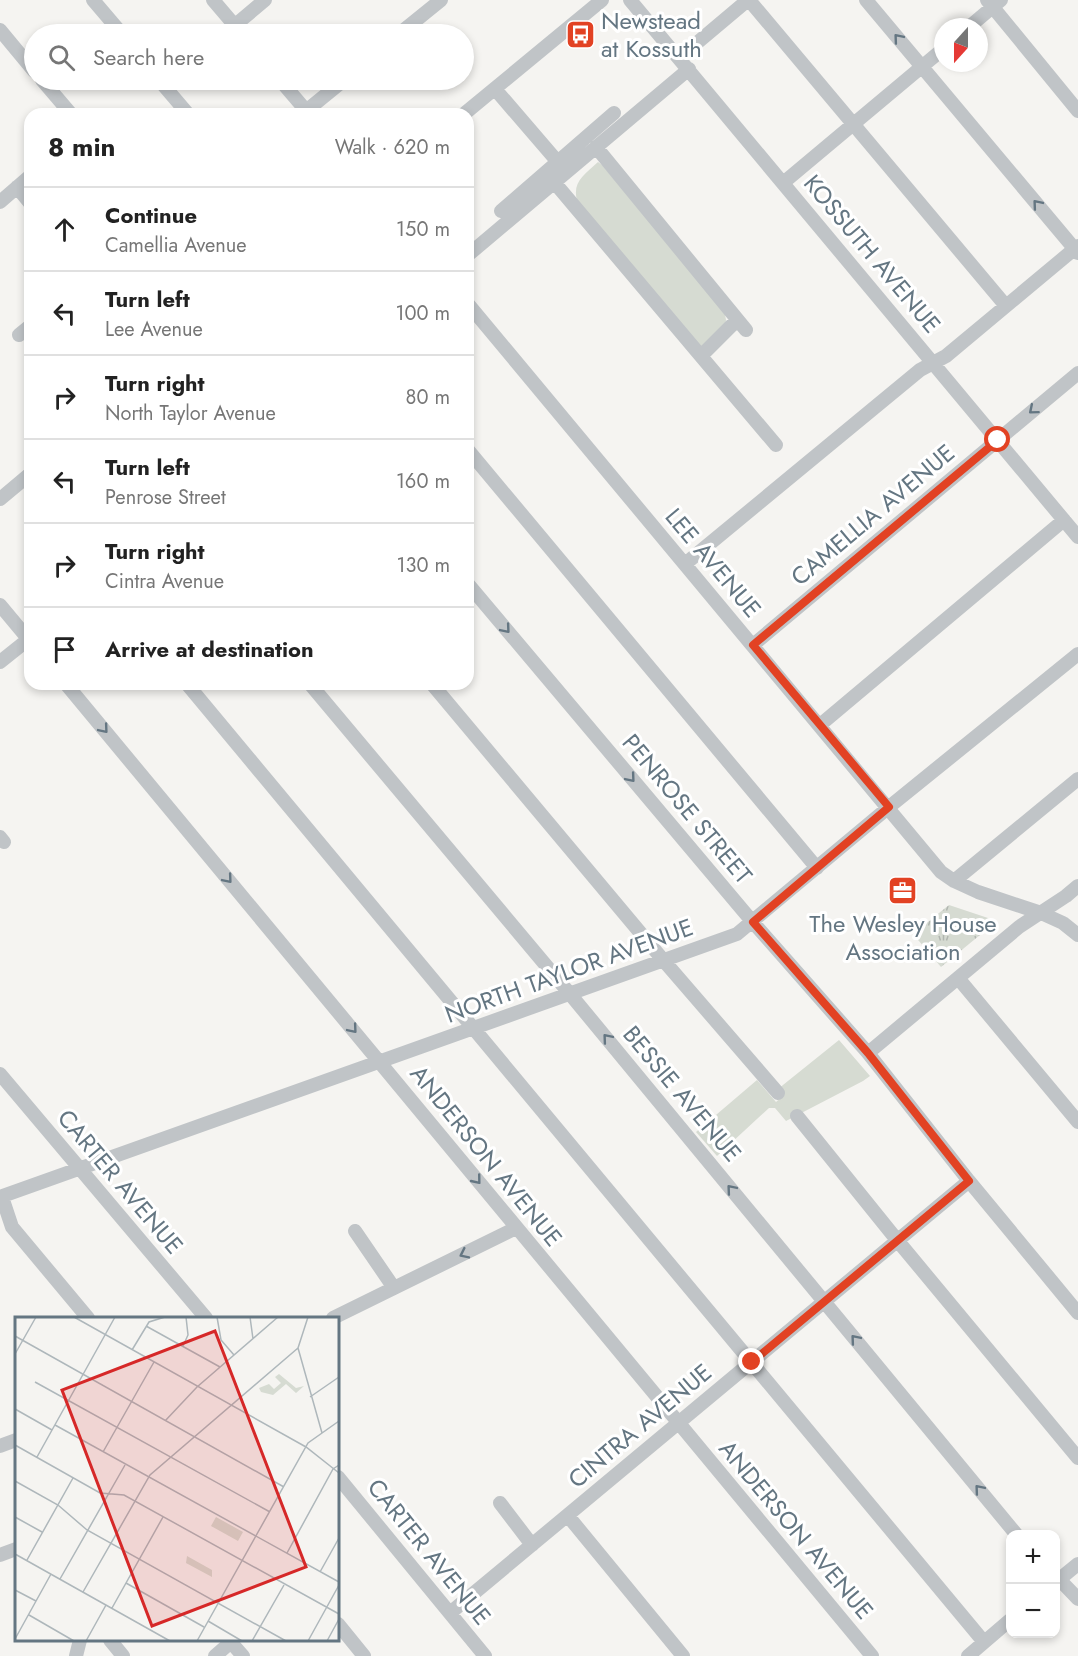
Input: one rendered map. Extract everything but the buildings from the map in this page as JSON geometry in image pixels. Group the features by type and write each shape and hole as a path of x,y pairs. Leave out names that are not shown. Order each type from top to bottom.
{"street":[{"path":"93,0 113,24"},
{"path":"213,0 233,24"},
{"path":"243,24 265,0"},
{"path":"471,108 602,0"},
{"name":"KOSSUTH AVENUE","path":"630,0 1078,536"},
{"path":"679,58 749,0 1006,306"},
{"path":"685,564 920,370 946,356 1077,249 866,0"},
{"path":"410,24 433,2"},
{"path":"978,18 994,2 1078,111"},
{"path":"1,34 24,60"},
{"path":"783,183 934,57"},
{"path":"474,250 688,69"},
{"path":"495,89 557,161"},
{"path":"51,90 66,108"},
{"path":"168,90 183,108"},
{"path":"288,90 304,108"},
{"path":"312,108 332,90"},
{"path":"501,211 614,113"},
{"path":"596,147 742,325 701,356"},
{"path":"0,201 24,181"},
{"path":"554,182 776,445"},
{"path":"17,187 24,195"},
{"name":"LEE AVENUE","path":"474,311 941,872 954,881 1063,923 1078,935"},
{"name":"CAMELLIA AVENUE","path":"753,645 1078,373"},
{"path":"474,457 817,868"},
{"path":"0,499 24,479"},
{"path":"820,725 1064,520"},
{"name":"PENROSE STREET","path":"474,591 753,922 868,1053 969,1181 1078,1313"},
{"path":"0,605 24,632"},
{"path":"0,662 24,644"},
{"name":"NORTH TAYLOR AVENUE","path":"1,1197 737,934 1078,654"},
{"name":"ANDERSON AVENUE","path":"71,690 872,1656"},
{"path":"192,690 984,1642"},
{"name":"BESSIE AVENUE","path":"315,690 570,994 1013,1530"},
{"path":"437,690 778,1093"},
{"path":"954,881 1078,778"},
{"path":"868,1053 1019,927 1078,886"},
{"path":"958,978 1078,1122"},
{"name":"CARTER AVENUE","path":"0,1074 205,1317"},
{"path":"796,1116 1078,1458"},
{"name":"CINTRA AVENUE","path":"450,1613 969,1181"},
{"path":"1,1197 12,1227 87,1317"},
{"path":"335,1317 516,1228"},
{"path":"355,1231 394,1288"},
{"path":"0,1446 15,1440"},
{"name":"CARTER AVENUE","path":"339,1478 485,1656"},
{"path":"500,1503 532,1545"},
{"path":"568,1516 682,1656"},
{"path":"0,1555 15,1549"},
{"path":"1060,1577 1078,1564"},
{"path":"1060,1582 1078,1599"},
{"path":"968,1656 1006,1624"},
{"path":"339,1625 364,1656"},
{"path":"76,1656 80,1641"},
{"path":"111,1641 123,1656"},
{"path":"214,1656 230,1641 243,1656"}],"green space":[{"path":"598,162 724,309 726,320 724,331 701,349 579,207 576,192 579,181"},
{"path":"949,905 997,921 941,967 913,934"},
{"path":"839,1040 870,1076 786,1121 775,1108 769,1108 717,1156 696,1132 757,1080 776,1102 784,1095 778,1089"}],"place":[{"name":"Newstead at Kossuth","path":"580,35"},
{"name":"The Wesley House Association","path":"903,891"}],"route":[{"path":"752,1362 969,1181 868,1053 855,1041 753,922 889,807 753,645 998,440"}]}
